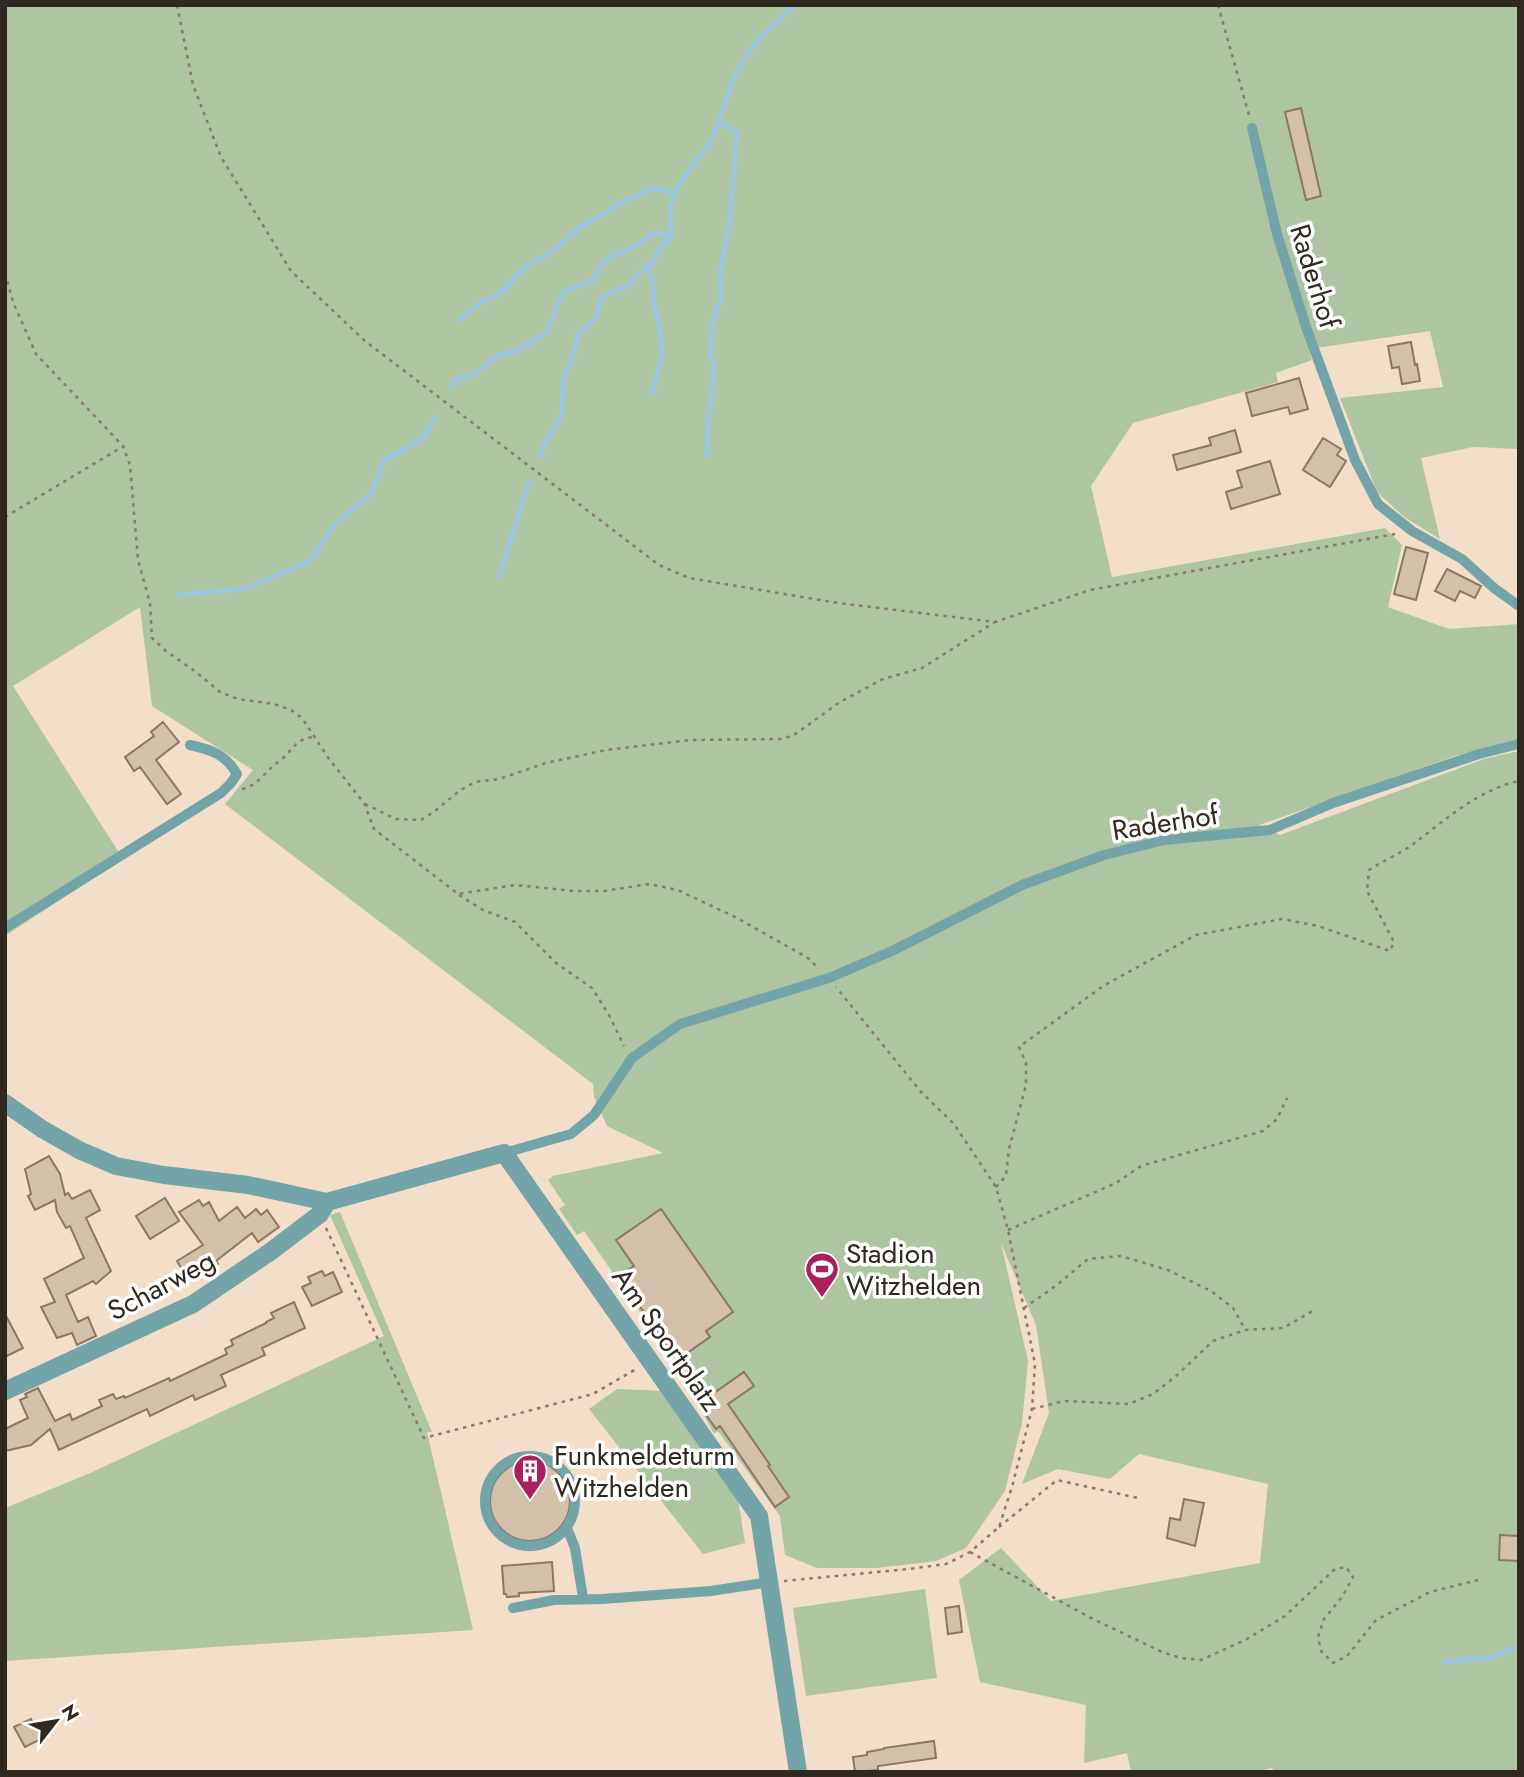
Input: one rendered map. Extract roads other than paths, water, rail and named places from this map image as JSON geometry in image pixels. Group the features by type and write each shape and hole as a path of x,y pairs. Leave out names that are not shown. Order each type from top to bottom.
{"street":[{"name":"Scharweg","path":"5,1103 42,1129 79,1150 116,1166 248,1185 324,1208"},
{"name":"Scharweg","path":"5,1391 193,1304 270,1252 324,1208 504,1153"},
{"name":"Am Sportplatz","path":"504,1153 759,1516 798,1772"}],"lane":[{"name":"Raderhof","path":"1252,128 1277,234 1306,327 1355,460 1378,504 1412,531 1462,559 1519,606"},
{"name":"Raderhof","path":"504,1153 571,1134 594,1115 632,1058 680,1024 830,978 892,951 1022,885 1104,855 1164,840 1270,830 1333,803 1479,754 1519,744"},
{"path":"5,928 221,793 237,774 229,761 211,750 190,745"},
{"path":"567,1528 551,1542 540,1546 518,1545 499,1535 487,1517 485,1506 485,1495 493,1475 510,1461 531,1456 552,1462 568,1476 573,1486 575,1508 567,1528 575,1548 583,1598"},
{"path":"513,1608 554,1600 711,1591 770,1582"}],"waterway":[{"path":"452,388 457,379 475,374 499,355 516,351 546,333 564,291 592,282 608,258 633,247 654,233 672,236 670,206 682,180 712,140 736,73 757,40 795,5"},
{"path":"707,457 714,370 710,351 713,320 721,300 720,275 730,219 737,133 719,121"},
{"path":"459,320 485,300 501,293 525,267 552,252 572,233 622,202 654,188 676,193"},
{"path":"540,456 562,415 563,379 574,355 578,333 594,320 600,300 608,293 629,286 644,268 653,263 658,252 672,236"},
{"path":"648,265 653,282 662,355 652,394"},
{"path":"179,595 248,588 311,560 333,526 371,494 385,459 424,438 435,417"},
{"path":"499,578 529,482"},
{"path":"1445,1662 1489,1658 1519,1647"}],"place":[{"name":"Stadion Witzhelden","path":"822,1299"},
{"name":"Funkmeldeturm Witzhelden","path":"530,1501"}]}
